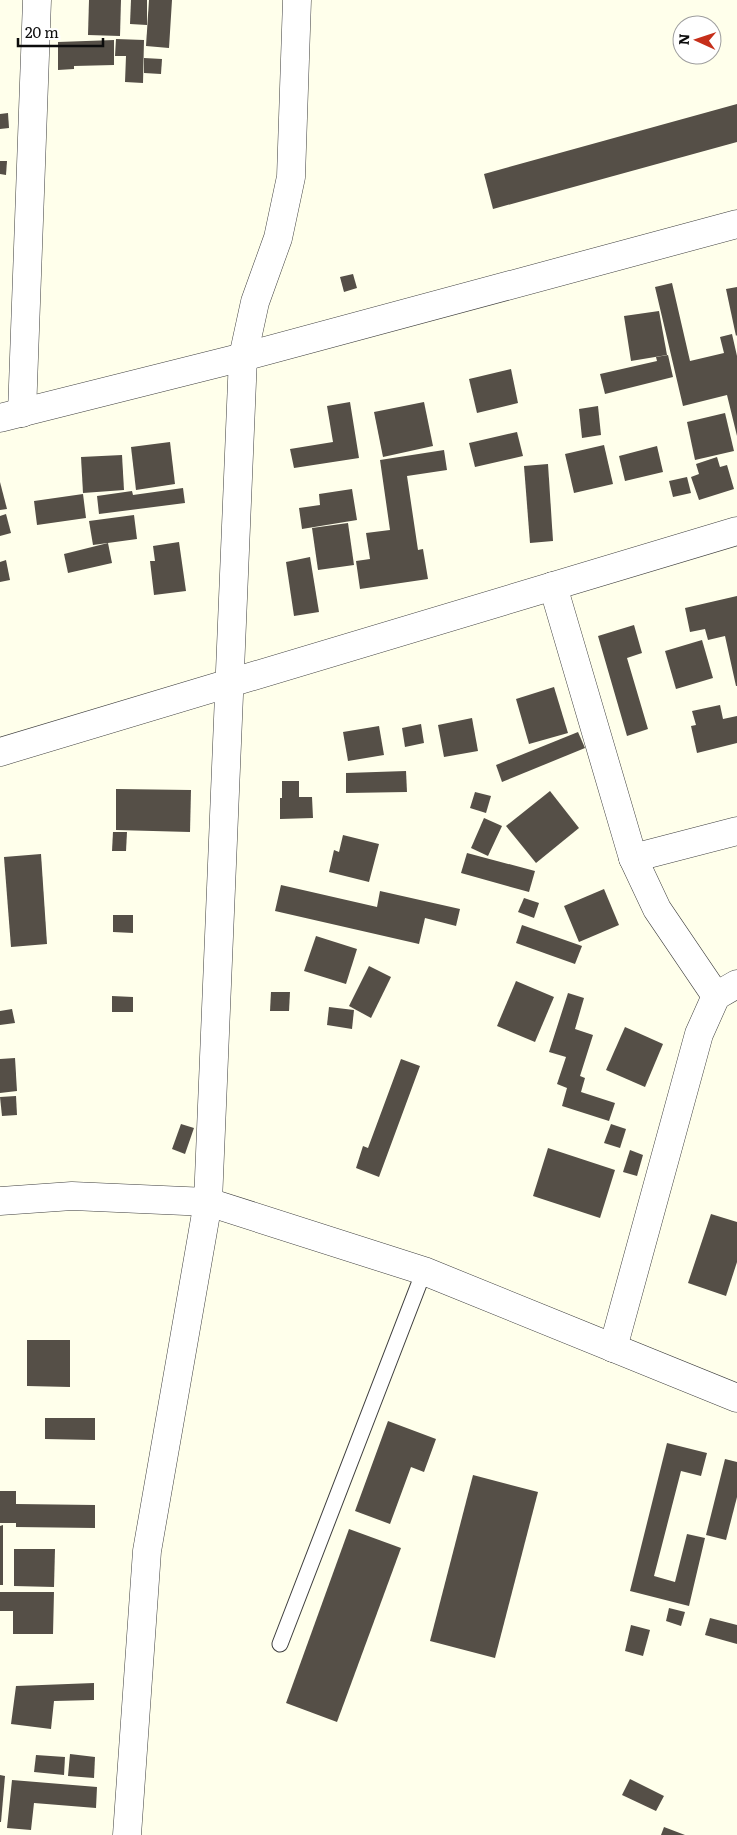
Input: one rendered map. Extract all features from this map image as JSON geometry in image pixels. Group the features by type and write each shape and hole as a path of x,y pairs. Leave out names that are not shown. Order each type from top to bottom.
{"street":[{"path":"37,0 11,415 243,357 737,224"},
{"path":"128,1835 147,1551 208,1202 231,683 243,357 255,302 278,238 291,177 297,0"},
{"path":"0,752 737,531"},
{"path":"554,586 633,858 657,909 727,990 699,1034 613,1348"},
{"path":"633,858 737,832"},
{"path":"0,1200 72,1196 208,1202 424,1271 737,1398"}],"lane":[{"path":"280,1644 424,1271"}],"building":[{"path":"89,0 121,0 120,36 88,35"},
{"path":"131,0 147,0 147,25 130,24"},
{"path":"149,0 172,0 169,48 146,46"},
{"path":"116,39 144,40 143,83 125,82 126,56 115,56"},
{"path":"114,40 114,65 74,66 74,69 58,70 58,42"},
{"path":"144,58 162,59 161,74 144,73"},
{"path":"737,104 737,142 493,209 484,174"},
{"path":"8,113 9,128 0,129 0,114"},
{"path":"0,161 7,161 6,175 0,174"},
{"path":"353,274 357,288 344,292 340,277"},
{"path":"672,283 690,361 724,353 720,337 732,334 737,356 737,436 727,395 683,406 655,287"},
{"path":"737,287 737,335 736,336 726,289"},
{"path":"659,311 667,355 631,361 624,316"},
{"path":"668,355 673,377 605,394 600,374 657,361 656,357"},
{"path":"511,369 518,403 477,413 469,379"},
{"path":"350,402 359,458 294,468 290,449 333,442 327,406"},
{"path":"424,402 433,446 383,457 374,412"},
{"path":"598,406 601,435 582,438 579,409"},
{"path":"725,413 734,451 695,460 687,422"},
{"path":"517,432 523,456 475,467 469,443"},
{"path":"170,442 175,484 136,490 131,447"},
{"path":"604,445 613,484 574,493 565,454"},
{"path":"657,446 663,472 625,481 619,456"},
{"path":"444,450 447,470 407,476 418,550 423,549 428,579 360,589 356,561 370,559 366,533 390,530 380,460"},
{"path":"122,455 124,490 83,493 81,457"},
{"path":"717,457 720,467 727,465 734,489 699,500 691,477 699,474 696,464"},
{"path":"548,464 553,541 530,543 524,466"},
{"path":"687,477 691,493 673,497 669,481"},
{"path":"0,482 7,509 0,510"},
{"path":"183,488 185,503 99,514 97,496 132,491 133,495"},
{"path":"352,489 357,520 302,529 299,508 320,505 319,494"},
{"path":"83,494 86,518 37,525 34,501"},
{"path":"6,514 11,533 0,536 0,516"},
{"path":"134,515 137,539 93,545 89,521"},
{"path":"348,523 354,565 318,570 312,528"},
{"path":"179,542 186,591 154,595 150,561 155,561 153,546"},
{"path":"108,543 112,563 68,573 64,554"},
{"path":"310,557 319,612 294,616 286,562"},
{"path":"6,560 10,580 0,582 0,562"},
{"path":"737,596 736,686 725,636 708,640 705,629 690,632 685,608"},
{"path":"634,625 642,653 627,658 648,729 627,736 598,636"},
{"path":"702,640 713,678 676,689 665,651"},
{"path":"554,687 568,733 529,744 516,699"},
{"path":"720,705 723,719 737,716 737,743 697,753 691,726 696,725 692,711"},
{"path":"472,718 478,751 444,757 438,725"},
{"path":"421,724 424,743 405,747 402,728"},
{"path":"379,726 384,755 348,761 343,732"},
{"path":"578,732 585,748 502,782 496,765"},
{"path":"406,771 407,792 346,793 346,773"},
{"path":"282,781 299,781 299,797 312,797 313,818 280,819"},
{"path":"116,789 191,790 190,832 116,830"},
{"path":"550,791 579,828 536,863 506,826"},
{"path":"475,792 491,796 486,813 470,808"},
{"path":"484,818 502,826 488,856 471,848"},
{"path":"113,832 127,832 126,851 112,851"},
{"path":"343,835 379,844 369,882 329,872 334,850 339,852"},
{"path":"467,853 535,871 529,892 461,873"},
{"path":"41,854 47,944 11,947 4,857"},
{"path":"281,885 377,907 380,891 460,909 456,926 425,918 419,944 275,911"},
{"path":"604,889 619,925 579,942 564,906"},
{"path":"524,898 539,903 534,918 518,912"},
{"path":"113,915 133,915 133,933 113,932"},
{"path":"522,925 582,946 575,964 516,943"},
{"path":"316,936 357,949 346,984 304,971"},
{"path":"369,966 391,977 371,1018 349,1006"},
{"path":"516,981 554,997 535,1042 497,1026"},
{"path":"271,992 290,992 289,1011 270,1011"},
{"path":"568,993 584,998 575,1029 593,1035 580,1076 585,1078 581,1092 615,1103 609,1121 562,1106 567,1088 557,1084 566,1057 549,1052"},
{"path":"112,996 133,997 133,1012 112,1012"},
{"path":"329,1007 354,1010 352,1029 327,1025"},
{"path":"12,1009 15,1023 0,1025 0,1011"},
{"path":"625,1027 663,1044 645,1087 606,1070"},
{"path":"15,1058 17,1091 0,1093 0,1059"},
{"path":"401,1059 420,1066 379,1177 356,1168 363,1146 368,1148"},
{"path":"16,1096 17,1115 2,1116 0,1097"},
{"path":"181,1124 194,1128 185,1154 172,1149"},
{"path":"611,1124 626,1129 620,1148 604,1143"},
{"path":"548,1148 615,1170 600,1218 533,1196"},
{"path":"630,1150 643,1155 637,1176 623,1172"},
{"path":"711,1214 737,1222 737,1262 726,1296 688,1283"},
{"path":"27,1340 70,1340 70,1387 27,1386"},
{"path":"45,1418 95,1418 95,1440 45,1439"},
{"path":"388,1421 436,1439 424,1472 411,1467 390,1524 355,1511"},
{"path":"667,1443 707,1453 701,1476 681,1471 654,1576 675,1582 687,1534 705,1538 689,1606 630,1591"},
{"path":"725,1459 737,1462 737,1497 726,1540 706,1535"},
{"path":"473,1475 538,1492 495,1658 430,1641"},
{"path":"0,1491 16,1491 16,1504 95,1505 95,1528 16,1527 16,1523 0,1523"},
{"path":"3,1525 3,1585 0,1585 0,1526"},
{"path":"349,1529 401,1548 337,1722 286,1703"},
{"path":"14,1549 55,1549 54,1587 14,1586"},
{"path":"0,1592 54,1592 53,1634 13,1634 13,1611 0,1611"},
{"path":"669,1608 685,1612 681,1626 666,1621"},
{"path":"710,1618 737,1625 737,1644 705,1635"},
{"path":"631,1625 650,1630 643,1656 625,1651"},
{"path":"94,1683 94,1700 54,1701 51,1729 11,1724 16,1686"},
{"path":"70,1754 95,1757 94,1778 68,1776"},
{"path":"36,1755 65,1757 64,1775 34,1772"},
{"path":"0,1775 5,1776 1,1822 0,1822"},
{"path":"630,1779 664,1796 656,1811 622,1795"},
{"path":"12,1780 97,1787 96,1808 34,1803 31,1830 7,1828"},
{"path":"664,1827 685,1835 661,1835"}]}
